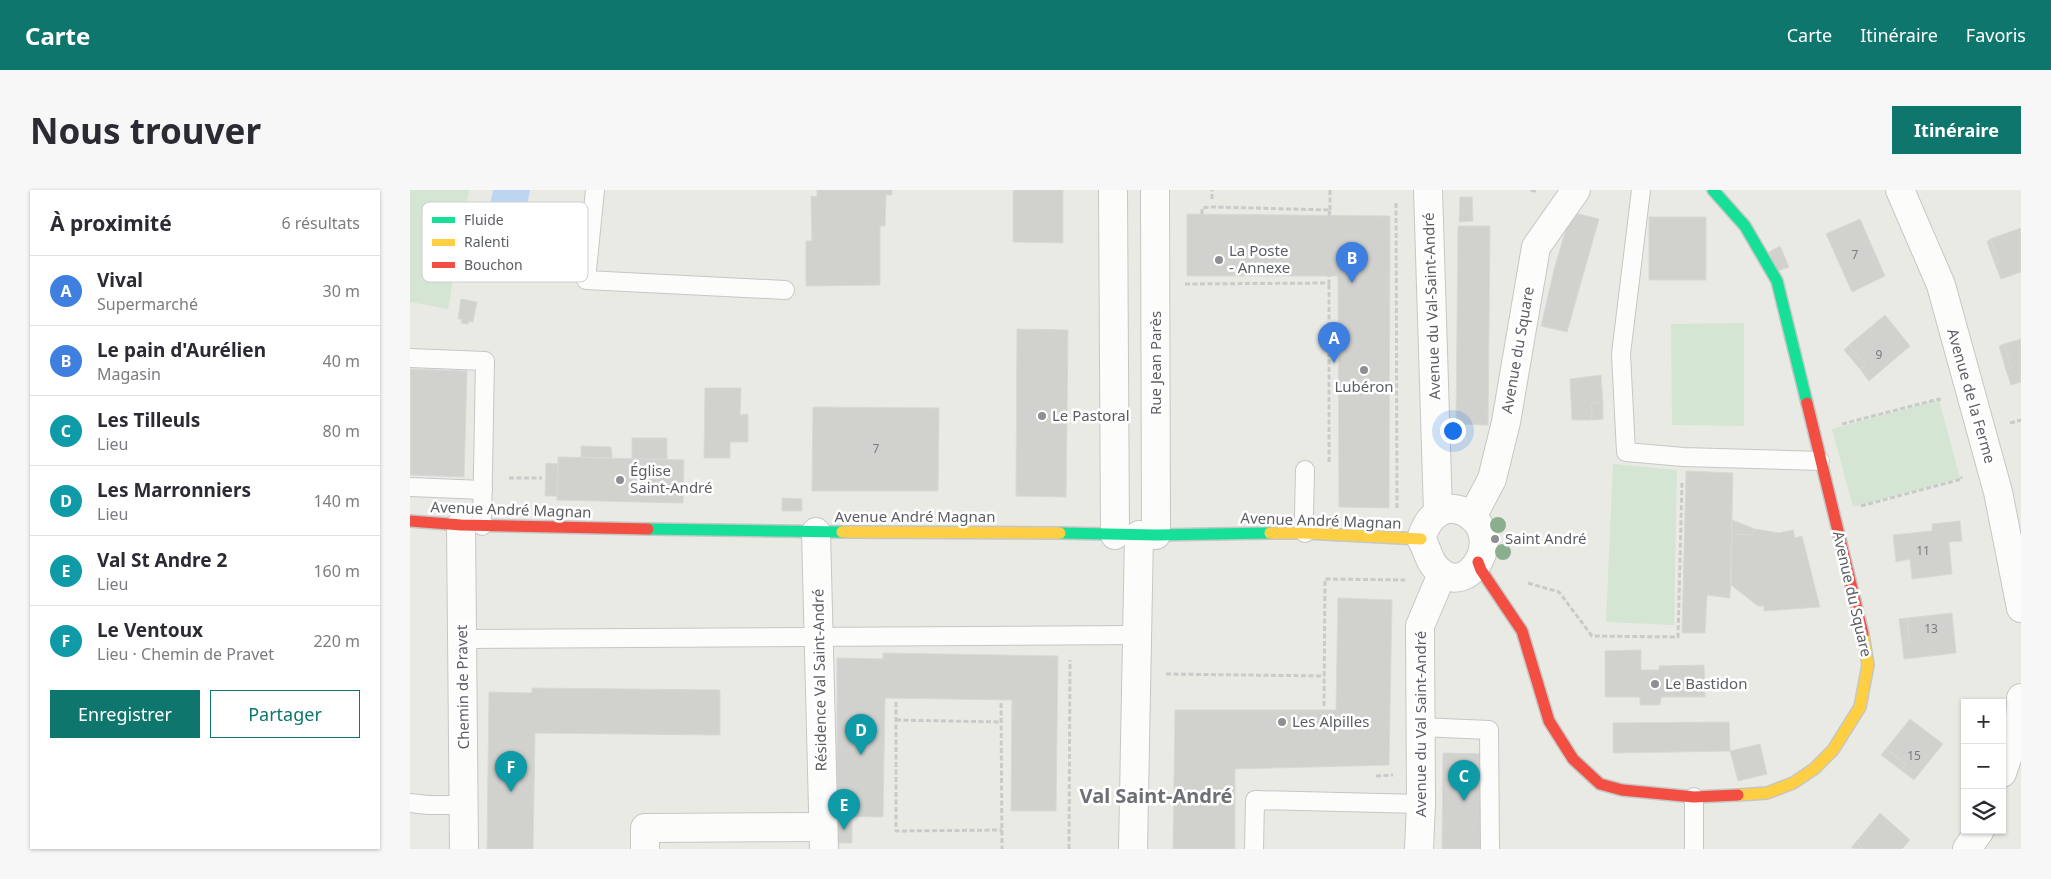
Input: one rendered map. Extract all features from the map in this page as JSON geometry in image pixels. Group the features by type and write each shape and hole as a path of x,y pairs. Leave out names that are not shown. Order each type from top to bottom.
{"street":[{"name":"Rue Jean Parès","path":"1113,190 1137,535"},
{"name":"Rue Jean Parès","path":"1134,849 1137,535 1155,190"},
{"name":"Avenue du Val-Saint-André","path":"1428,190 1438,512"},
{"name":"Avenue du Square","path":"1472,516 1492,479 1506,422 1536,247 1576,190"},
{"name":"Avenue du Square","path":"1478,562 1481,570 1522,630 1549,721 1573,759 1600,784 1622,790 1694,797 1767,793 1793,784 1814,769 1833,750 1860,707 1868,665 1865,642 1777,281 1745,226 1713,190"},
{"name":"Avenue de la Ferme","path":"1900,190 1941,285 1998,492 2021,608"},
{"path":"1455,508 1472,516 1482,529 1484,537 1484,548 1478,562 1464,575 1457,578 1442,574 1429,560 1421,539 1426,525 1438,512 1455,508"},
{"name":"Avenue André Magnan","path":"410,521 471,526 816,532 985,532 1137,535 1306,533 1421,539"},
{"name":"Chemin de Pravet","path":"464,849 462,639 471,526"},
{"name":"Résidence Val Saint-André","path":"645,849 645,828 824,838 816,532"},
{"name":"Avenue du Val Saint-André","path":"1418,849 1421,804 1420,626 1442,574"},
{"path":"2006,761 2020,719 2021,698"},
{"path":"1967,849 1977,834"}],"lane":[{"path":"588,260 595,190"},
{"path":"1641,190 1621,354 1626,452 1683,457 1820,461"},
{"path":"588,280 785,290"},
{"path":"410,358 486,361 483,490 471,526"},
{"path":"1305,470 1304,515 1306,533"},
{"path":"410,487 483,490"},
{"path":"462,639 1136,635"},
{"path":"1420,727 1488,730 1490,849"},
{"path":"1694,797 1694,849"},
{"path":"1254,849 1255,800 1421,804"},
{"path":"410,803 464,805"}],"path":[{"path":"1212,190 1212,199"},
{"path":"1330,190 1330,215"},
{"path":"1396,200 1397,516"},
{"path":"1202,214 1202,208 1276,211 1330,210"},
{"path":"1329,276 1329,469"},
{"path":"1191,284 1329,283"},
{"path":"1839,425 1939,399"},
{"path":"1559,592 1592,636 1678,637 1683,457"},
{"path":"509,478 542,478"},
{"path":"1852,509 1962,479"},
{"path":"1324,706 1325,579 1404,580 1404,590"},
{"path":"1070,658 1070,849"},
{"path":"1166,674 1324,676"},
{"path":"896,702 896,832 1002,830"},
{"path":"1001,703 1002,849"},
{"path":"896,720 1000,722"},
{"path":"1369,776 1396,775"}],"green space":[{"path":"410,190 469,190 467,202 422,202 422,282 453,282 448,309 410,302"},
{"path":"1744,323 1744,426 1672,425 1671,324"},
{"path":"1939,400 1960,478 1853,507 1832,429"},
{"path":"1613,464 1677,470 1674,625 1606,622"}],"water":[{"path":"493,190 530,190 528,202 491,202"}],"building":[{"path":"817,190 892,190 892,195 886,195 885,226 880,226 880,285 806,286 806,241 812,241 811,196 817,197"},
{"path":"1013,190 1063,190 1063,243 1013,242"},
{"path":"1460,197 1472,197 1473,221 1459,222"},
{"path":"1571,212 1599,219 1567,332 1541,326 1555,266"},
{"name":"Lubéron","path":"1187,214 1390,216 1389,508 1339,507 1338,276 1187,276"},
{"path":"1649,217 1706,217 1706,280 1649,280"},
{"path":"1860,219 1885,276 1852,292 1826,234"},
{"path":"1458,226 1490,226 1488,425 1456,424"},
{"path":"2021,228 2021,272 2001,279 1995,264 1999,262 1990,239"},
{"path":"1990,239 1999,262 1995,264 1987,242"},
{"path":"1780,246 1789,267 1777,271 1769,252"},
{"path":"461,299 477,302 473,322 469,321 468,324 461,323 462,319 458,319"},
{"path":"1885,315 1910,346 1869,381 1860,369 1866,365 1849,345"},
{"name":"Le Pastoral","path":"1017,329 1068,330 1066,497 1016,496"},
{"path":"2021,339 2021,382 2011,385 2006,370 2011,368 2004,344"},
{"path":"2004,344 2011,368 2006,370 1999,346"},
{"path":"1849,345 1866,365 1860,369 1844,350"},
{"path":"410,369 467,371 464,477 410,475"},
{"path":"1601,375 1603,403 1592,403 1592,420 1572,420 1570,379"},
{"path":"705,388 741,388 740,415 748,414 748,442 730,442 730,458 704,458"},
{"path":"1592,403 1603,403 1603,419 1592,420"},
{"path":"813,407 939,408 938,491 812,491"},
{"path":"632,438 667,438 667,459 632,459"},
{"path":"581,446 611,447 612,458 581,457"},
{"name":"Église Saint-André","path":"558,457 684,460 683,503 557,500"},
{"path":"546,463 558,464 557,496 545,496"},
{"path":"1686,471 1733,473 1730,598 1707,595 1705,633 1682,633"},
{"path":"782,498 802,499 802,511 782,511"},
{"path":"1732,520 1755,529 1752,535 1732,534"},
{"path":"1960,521 1962,541 1949,542 1952,574 1912,579 1910,559 1896,562 1893,535 1932,531 1932,524"},
{"path":"1755,529 1779,533 1793,530 1795,538 1802,536 1820,607 1764,611 1764,606 1758,606 1731,585 1732,534 1752,535"},
{"name":"Les Alpilles","path":"1338,598 1392,600 1389,765 1235,769 1235,849 1173,849 1175,710 1336,710"},
{"path":"1952,613 1956,653 1904,659 1902,642 1909,641 1907,618"},
{"path":"1907,618 1909,641 1902,642 1899,619"},
{"name":"Le Bastidon","path":"1641,650 1641,670 1659,670 1659,666 1704,665 1705,697 1661,697 1660,705 1640,705 1640,697 1605,697 1605,651"},
{"path":"883,653 1058,656 1056,811 1011,811 1012,700 885,698 883,817 837,816 837,658 883,659"},
{"path":"532,688 720,690 720,735 535,733 533,849 487,849 489,692 532,693"},
{"path":"1910,719 1943,744 1914,780 1901,770 1906,764 1886,749"},
{"path":"1729,722 1730,751 1613,753 1613,723"},
{"path":"1760,744 1767,774 1738,781 1730,751"},
{"path":"1886,749 1906,764 1901,770 1881,755"},
{"path":"1443,753 1486,754 1485,849 1442,849"},
{"path":"1880,813 1910,840 1902,849 1863,849 1856,842"},
{"path":"837,816 852,817 852,843 836,843"},
{"path":"1856,842 1863,849 1851,848"}],"traffic: fast":[{"path":"1713,190 1745,226 1777,281 1807,403"},
{"path":"648,529 842,532"},
{"path":"1060,533 1156,535 1270,533"}],"traffic: slow":[{"path":"842,532 1060,533"},
{"path":"1270,533 1421,539"},
{"path":"1738,795 1767,793 1793,783 1814,769 1833,750 1860,707 1868,665 1863,634"}],"traffic: jam":[{"path":"1807,403 1863,634"},
{"path":"410,521 461,525 648,529"},
{"path":"1478,562 1481,570 1522,631 1549,721 1573,759 1600,784 1622,790 1694,797 1738,795"}],"place":[{"name":"La Poste - Annexe","path":"1219,260"},
{"name":"Le pain d'Aurélien","path":"1352,283"},
{"name":"Vival","path":"1334,363"},
{"name":"Lubéron","path":"1364,370"},
{"name":"Le Pastoral","path":"1042,416"},
{"name":"Église Saint-André","path":"620,480"},
{"name":"Saint André","path":"1495,539"},
{"name":"Le Bastidon","path":"1655,684"},
{"name":"Les Alpilles","path":"1282,722"},
{"name":"Les Marronniers","path":"861,755"},
{"name":"Le Ventoux","path":"511,792"},
{"name":"Les Tilleuls","path":"1464,801"},
{"name":"Val St Andre 2","path":"844,830"}],"district":[{"name":"Val Saint-André","path":"1156,796"}]}
